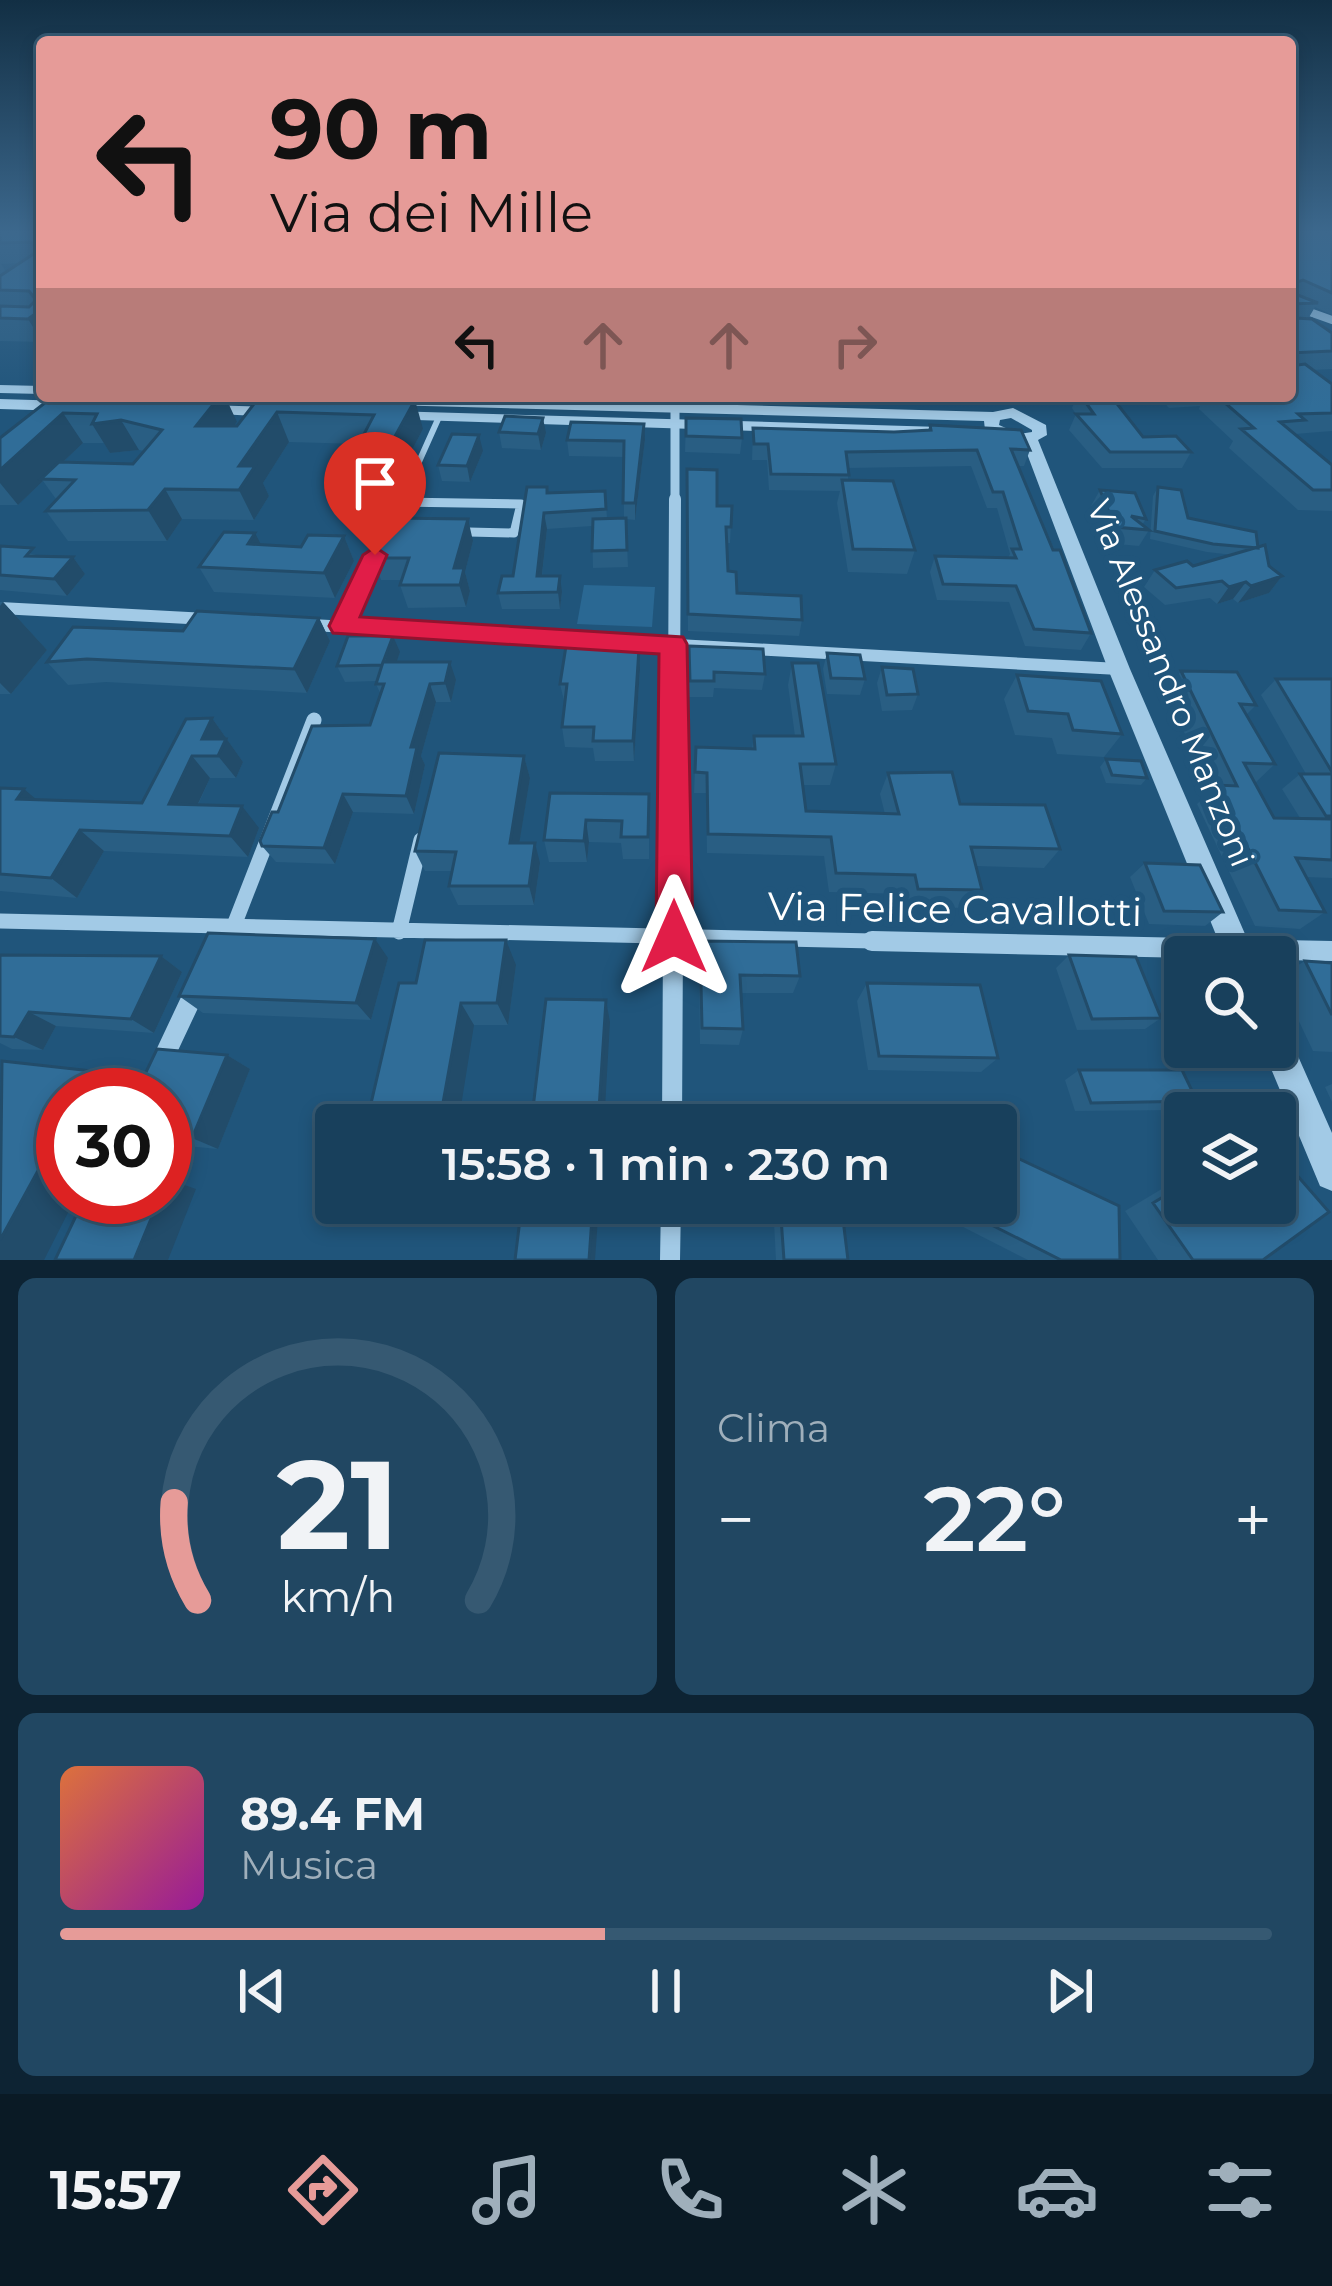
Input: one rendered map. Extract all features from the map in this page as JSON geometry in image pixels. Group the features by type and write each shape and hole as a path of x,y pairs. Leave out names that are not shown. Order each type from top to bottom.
{"street":[{"path":"1296,308 1332,324"},
{"path":"1311,328 1332,324"},
{"path":"0,389 36,395"},
{"path":"0,404 36,399"},
{"path":"60,402 76,408"},
{"path":"996,425 1021,415 1019,402"},
{"path":"424,404 439,417 675,409"},
{"path":"373,415 424,404 675,409 996,425 1030,439"},
{"path":"192,410 309,406"},
{"path":"672,1104 675,409"},
{"name":"Via Alessandro Manzoni","path":"1021,415 1040,428 1030,439 1119,669 1231,936"},
{"path":"343,626 386,530"},
{"path":"0,608 229,620"},
{"path":"297,624 1119,669"},
{"path":"225,932 314,720"},
{"path":"399,932 423,829"},
{"name":"Via Felice Cavallotti","path":"0,921 225,932 674,937 1164,950"},
{"name":"Via Felice Cavallotti","path":"1296,951 1332,951"},
{"path":"159,1068 202,976"},
{"path":"1287,1068 1332,1174"},
{"path":"670,1260 671,1224"}],"lane":[{"path":"409,484 439,417"},
{"path":"399,502 521,504 514,533 386,530 399,502"}],"shaded area":[{"path":"584,585 655,587 652,627 577,624"}],"building":[{"path":"1296,294 1318,303 1296,304"},
{"path":"36,300 36,313 28,319 0,318 0,306 29,307"},
{"path":"1296,318 1312,319 1332,333 1332,351 1296,353"},
{"path":"1305,364 1332,384 1332,413 1298,414 1305,420 1280,422 1332,465 1332,490 1313,490 1241,429 1254,428 1224,402 1296,402 1296,365"},
{"path":"46,402 215,402 196,426 237,426 255,402 414,402 382,460 351,459 374,415 277,412 239,466 255,466 239,490 165,489 148,510 46,511 75,480 41,479 59,462 133,464 162,430 121,420 92,424 97,414 63,413 0,470 0,438"},
{"path":"1085,402 1116,402 1143,437 1176,436 1191,452 1110,452 1076,414 1094,414"},
{"path":"505,416 543,418 538,434 499,432"},
{"path":"686,418 741,419 742,438 686,436"},
{"path":"571,422 644,424 635,503 623,503 624,441 567,440"},
{"path":"930,425 1021,430 1030,450 1011,449 1053,550 1060,550 1091,633 1034,629 1016,586 943,584 935,556 1016,558 1012,549 1021,549 1003,492 993,492 977,450 846,452 849,475 771,474 768,444 754,444 753,428 894,432 931,430"},
{"path":"452,434 479,435 467,466 438,465"},
{"path":"687,469 717,470 717,506 732,506 731,527 726,527 728,571 736,572 737,593 801,596 802,620 688,614"},
{"path":"842,480 893,481 915,550 853,549"},
{"path":"527,487 547,487 547,493 605,491 606,509 544,513 537,576 560,576 558,592 498,593 502,576 513,576"},
{"path":"1158,487 1181,490 1188,518 1256,532 1258,548 1155,531"},
{"path":"1100,490 1135,493 1146,519 1131,516 1149,530 1115,527"},
{"path":"389,518 468,519 454,568 464,568 460,585 400,585 409,558 373,558"},
{"path":"626,518 627,550 592,551 593,519"},
{"path":"224,532 255,533 248,544 301,547 308,535 344,536 324,573 199,567"},
{"path":"1265,545 1269,566 1282,576 1251,586 1246,582 1229,587 1222,581 1176,588 1155,570 1187,561 1193,566"},
{"path":"0,546 33,548 26,556 73,557 54,579 0,575"},
{"path":"197,611 319,618 294,669 87,659 47,662 73,627 183,631"},
{"path":"348,636 393,636 382,665 337,666"},
{"path":"566,646 639,648 633,741 593,741 594,727 562,727 567,684 560,684"},
{"path":"689,646 763,649 765,674 714,672 714,681 690,681"},
{"path":"827,653 860,655 865,679 831,678"},
{"path":"383,662 450,662 445,683 430,684 411,747 417,747 406,796 343,794 324,848 262,846 272,812 278,812 312,726 370,725 384,684 376,684"},
{"path":"792,663 818,663 836,764 800,764 806,811 899,814 888,773 952,772 960,804 1045,805 1060,849 971,847 982,890 918,889 915,875 836,873 831,837 708,834 707,773 695,772 696,747 755,749 754,736 803,736"},
{"path":"882,667 913,669 918,694 887,695"},
{"path":"1181,671 1237,672 1256,705 1240,704 1275,764 1244,763 1274,818 1332,819 1332,860 1296,858 1325,912 1279,910 1216,785 1237,786"},
{"path":"1017,675 1101,681 1122,734 1073,730 1068,714 1028,711"},
{"path":"1276,679 1332,679 1332,772"},
{"path":"212,718 202,739 226,739 218,756 192,756 169,804 242,806 230,836 80,830 51,878 0,874 0,788 24,789 17,799 142,803 186,719"},
{"path":"439,753 524,756 510,843 535,843 529,886 449,886 456,852 415,851"},
{"path":"1106,759 1141,761 1147,778 1112,775"},
{"path":"1300,774 1332,774 1332,816 1326,816"},
{"path":"550,793 649,794 648,837 621,837 622,821 586,820 584,841 544,840"},
{"path":"1145,863 1200,865 1223,912 1164,911"},
{"path":"208,933 375,939 356,1003 179,996"},
{"path":"425,940 506,940 497,1003 461,1003 443,1104 371,1104 399,983 416,983"},
{"path":"700,941 796,942 800,976 740,975 743,1029 702,1028"},
{"path":"0,955 161,956 131,1019 29,1012 14,1037 0,1036"},
{"path":"1069,955 1136,957 1161,1018 1092,1019"},
{"path":"1305,961 1332,963 1332,1015"},
{"path":"867,983 980,985 998,1058 879,1056"},
{"path":"546,999 606,1000 599,1104 534,1104"},
{"path":"157,1049 227,1055 192,1138 192,1068 148,1068"},
{"path":"2,1061 65,1068 36,1068 36,1174 0,1240"},
{"path":"1079,1070 1182,1070 1193,1092 1164,1092 1164,1102 1091,1103"},
{"path":"1017,1158 1119,1206 1120,1260 1061,1260 990,1224 1017,1224"},
{"path":"1296,1174 1329,1212 1263,1260 1193,1260 1168,1224 1296,1224"},
{"path":"1164,1196 1164,1219 1153,1203"},
{"path":"72,1224 149,1224 134,1260 55,1260"},
{"path":"519,1224 592,1224 589,1260 515,1260"},
{"path":"781,1224 844,1224 848,1260 784,1260"}],"route":[{"path":"375,555 343,626 673,644 674,937"}]}
